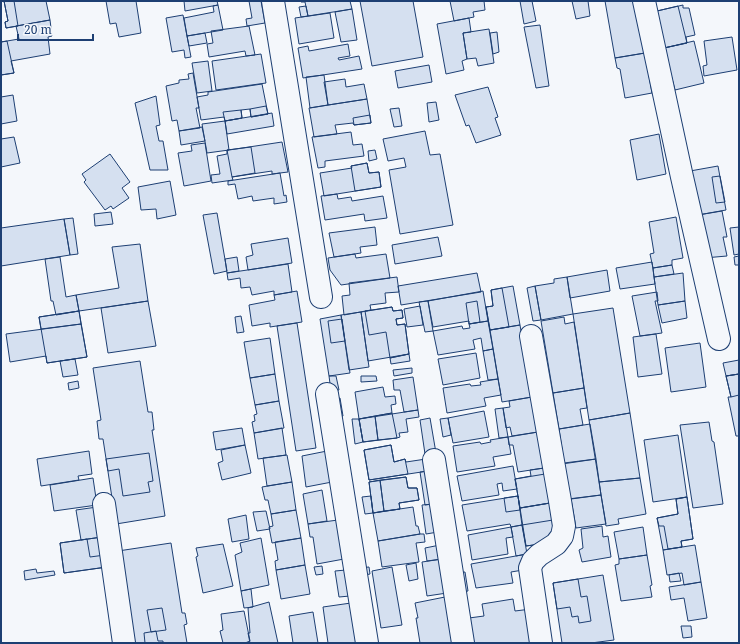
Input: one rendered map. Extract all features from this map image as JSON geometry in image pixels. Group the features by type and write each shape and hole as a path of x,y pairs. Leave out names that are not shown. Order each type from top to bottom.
{"street":[{"path":"273,1 321,298"},
{"path":"644,1 719,339"},
{"path":"531,336 564,526 562,536 556,544 539,555 533,561 530,568 541,643"},
{"path":"327,394 367,643"},
{"path":"434,460 463,643"},
{"path":"104,504 124,643"}],"building":[{"path":"4,1 14,1 18,26 6,28 5,22 8,21"},
{"path":"4,1 46,1 50,20 6,28 5,22 8,21"},
{"path":"106,1 136,1 141,33 119,37 116,23 110,24"},
{"path":"184,1 217,1 218,5 185,11"},
{"path":"249,1 261,1 265,23 247,26 246,19 252,18"},
{"path":"301,1 350,1 352,9 308,16 305,2"},
{"path":"360,1 413,1 423,57 372,66"},
{"path":"450,1 484,1 485,10 473,12 474,17 454,21"},
{"path":"520,1 532,1 536,21 524,24"},
{"path":"572,1 588,1 590,16 576,19"},
{"path":"605,1 636,1 645,53 615,58"},
{"path":"218,5 223,30 187,36 184,18 214,12 213,6"},
{"path":"683,5 683,8 689,8 695,35 686,37 687,43 664,48 657,11"},
{"path":"306,6 308,16 301,17 299,7"},
{"path":"678,6 687,43 664,48 657,11"},
{"path":"352,9 357,40 341,42 335,12"},
{"path":"330,13 334,38 299,44 295,18"},
{"path":"183,15 191,57 185,58 184,50 172,52 166,18"},
{"path":"469,18 471,32 463,33 467,59 462,61 464,70 446,74 437,24"},
{"path":"50,20 52,36 48,37 50,54 11,61 14,73 1,75 1,42 19,39 16,26"},
{"path":"540,25 549,86 536,88 524,27"},
{"path":"249,26 255,55 246,56 245,51 209,57 207,44 213,43 211,31"},
{"path":"489,29 494,63 478,66 476,58 467,59 463,33"},
{"path":"497,32 499,52 493,54 490,33"},
{"path":"205,33 207,43 189,46 187,36"},
{"path":"732,37 737,70 704,76 703,66 707,65 704,41"},
{"path":"7,41 14,73 1,75 1,42"},
{"path":"694,41 704,83 675,90 664,48"},
{"path":"348,44 350,56 338,58 339,60 359,56 362,69 303,78 298,48 308,46 309,51"},
{"path":"645,53 652,93 625,98 620,69 617,68 615,58"},
{"path":"261,54 266,83 216,90 212,61"},
{"path":"208,61 212,91 197,93 192,63"},
{"path":"429,65 432,82 398,88 395,71"},
{"path":"193,73 199,108 196,108 200,128 179,131 177,120 172,121 166,86 179,83 179,80 189,79 188,74"},
{"path":"324,75 328,105 310,108 306,77"},
{"path":"345,79 346,87 364,84 367,99 328,105 324,82"},
{"path":"262,84 268,114 251,117 250,109 241,110 242,118 225,121 224,117 201,120 197,97 208,95 208,92"},
{"path":"488,87 498,117 495,118 501,135 476,143 469,125 466,126 455,95"},
{"path":"13,95 17,121 1,124 1,97"},
{"path":"156,96 160,125 156,126 159,141 163,141 168,170 150,170 135,103"},
{"path":"367,99 371,123 335,125 337,134 314,137 309,108"},
{"path":"436,102 439,120 429,122 427,103"},
{"path":"266,106 268,114 251,117 250,109"},
{"path":"399,108 402,126 394,127 390,109"},
{"path":"241,110 242,118 225,121 223,112"},
{"path":"272,113 274,126 227,134 225,121"},
{"path":"370,115 371,123 354,125 353,118"},
{"path":"225,121 229,150 207,153 202,124"},
{"path":"202,127 205,141 181,145 179,131"},
{"path":"425,131 430,155 440,154 453,225 400,234 389,170 406,167 404,158 388,161 383,139"},
{"path":"351,132 353,145 362,144 364,156 325,161 325,167 318,168 312,137"},
{"path":"659,134 666,174 637,180 630,140"},
{"path":"14,137 20,163 1,167 1,139"},
{"path":"282,142 288,172 272,174 272,171 232,177 233,180 212,183 211,175 220,174 217,156 227,154 227,150"},
{"path":"205,143 211,181 184,186 178,153 192,151 191,145"},
{"path":"251,147 255,173 232,177 227,150"},
{"path":"375,150 377,159 369,161 368,151"},
{"path":"110,154 130,182 122,188 129,198 113,209 111,206 105,210 84,182 86,180 82,174"},
{"path":"367,163 369,173 379,172 381,187 355,191 351,166"},
{"path":"367,163 369,173 379,172 381,187 324,196 320,173 352,168 351,166"},
{"path":"718,166 726,210 698,215 690,171"},
{"path":"280,173 284,196 286,195 287,202 274,204 274,198 253,201 252,196 238,199 235,184 228,185 228,181"},
{"path":"720,176 725,202 716,203 712,177"},
{"path":"170,181 176,215 157,219 156,209 141,210 138,187"},
{"path":"337,194 338,199 351,197 352,201 383,196 387,218 365,221 364,214 325,220 321,196"},
{"path":"722,211 727,237 723,237 727,256 704,258 698,215"},
{"path":"111,212 113,224 95,226 94,214"},
{"path":"217,213 227,271 214,274 203,215"},
{"path":"676,217 683,258 672,260 672,265 653,268 650,254 654,253 649,222"},
{"path":"73,218 78,254 70,255 64,219"},
{"path":"64,219 70,255 1,266 1,228"},
{"path":"375,227 377,245 360,247 361,253 334,257 329,233"},
{"path":"739,227 739,254 734,255 730,228"},
{"path":"438,237 442,256 395,264 392,245"},
{"path":"288,238 292,263 248,270 246,257 253,255 251,244"},
{"path":"140,244 148,301 79,311 76,295 119,288 112,247"},
{"path":"355,254 356,258 386,254 390,278 341,285 330,270 328,258"},
{"path":"739,256 739,265 735,265 734,257"},
{"path":"60,257 66,297 76,295 79,311 56,315 53,301 51,301 45,259"},
{"path":"237,257 239,271 227,273 225,259"},
{"path":"652,262 655,284 620,289 616,268"},
{"path":"288,264 292,292 274,295 274,291 252,295 250,287 241,288 240,278 228,280 227,273"},
{"path":"672,265 674,274 654,277 653,268"},
{"path":"607,270 610,291 570,298 567,277"},
{"path":"477,273 481,292 401,305 398,286"},
{"path":"683,273 685,301 658,305 654,277"},
{"path":"397,277 399,292 385,293 386,303 370,305 371,310 344,315 342,296 350,295 349,283"},
{"path":"567,277 573,314 541,320 535,286 554,283 554,279"},
{"path":"513,286 520,325 490,330 486,307 493,306 491,290"},
{"path":"535,286 541,320 533,321 527,288"},
{"path":"502,288 509,327 490,330 486,307 493,306 491,290"},
{"path":"297,291 302,322 270,327 270,323 252,326 249,305 275,300 274,295"},
{"path":"483,291 488,321 469,324 469,321 433,327 428,301"},
{"path":"657,292 658,301 655,301 662,333 640,336 632,296"},
{"path":"148,301 156,346 108,353 101,308"},
{"path":"428,301 433,331 425,332 419,302"},
{"path":"477,301 480,322 469,324 466,303"},
{"path":"685,301 687,318 662,323 658,305"},
{"path":"420,306 423,325 407,327 404,309"},
{"path":"392,307 393,311 402,310 403,318 396,319 397,325 405,324 409,354 368,361 361,312"},
{"path":"392,307 393,311 402,310 403,318 396,319 397,325 405,324 409,354 390,358 386,332 369,335 365,311"},
{"path":"613,308 630,413 589,420 573,314"},
{"path":"79,311 81,324 41,329 39,317"},
{"path":"79,311 87,357 47,363 39,317"},
{"path":"361,312 369,367 349,370 341,315"},
{"path":"341,315 350,373 329,376 320,319"},
{"path":"241,316 244,332 237,333 235,317"},
{"path":"564,317 565,324 574,322 584,388 553,393 541,321"},
{"path":"342,319 345,341 331,343 328,321"},
{"path":"488,321 493,349 483,351 481,338 473,340 475,349 438,355 433,331 462,326 463,329 470,328 469,324"},
{"path":"297,323 316,448 296,451 277,326"},
{"path":"81,324 87,357 47,363 46,356 10,362 6,334"},
{"path":"520,325 532,397 502,402 490,330"},
{"path":"656,334 662,374 638,377 633,337"},
{"path":"270,338 275,374 250,378 244,342"},
{"path":"700,343 706,387 671,392 665,348"},
{"path":"493,349 498,379 488,380 483,351"},
{"path":"476,353 480,378 443,385 438,359"},
{"path":"409,354 410,361 391,364 390,358"},
{"path":"75,359 78,375 63,377 60,361"},
{"path":"739,360 739,374 726,376 723,363"},
{"path":"140,361 148,412 152,412 154,430 152,430 165,516 116,524 103,439 99,439 97,421 101,420 93,368"},
{"path":"412,368 412,373 394,376 393,370"},
{"path":"275,374 279,401 255,405 250,378"},
{"path":"739,374 739,395 731,397 726,376"},
{"path":"739,374 739,436 736,436 728,397 731,397 726,376"},
{"path":"329,376 336,376 339,390 331,391"},
{"path":"361,376 376,376 377,381 361,382"},
{"path":"413,377 418,410 404,412 400,390 394,390 393,380"},
{"path":"498,379 501,395 484,398 486,406 447,413 443,388 470,384 471,386 481,385 480,382"},
{"path":"78,381 79,388 69,390 68,383"},
{"path":"383,387 385,397 395,396 396,404 391,405 392,413 359,419 355,392"},
{"path":"584,388 587,408 580,409 583,425 559,429 553,393"},
{"path":"532,397 538,432 512,436 510,427 506,428 503,408 510,407 509,401"},
{"path":"340,398 343,416 336,418 333,399"},
{"path":"279,401 284,428 254,433 252,422 255,421 254,415 257,414 255,405"},
{"path":"503,408 508,437 499,438 495,409"},
{"path":"418,410 419,417 406,419 408,432 399,433 400,437 363,442 359,419"},
{"path":"484,411 489,437 453,443 448,418"},
{"path":"392,413 397,438 378,440 375,416"},
{"path":"630,413 640,478 599,482 589,420"},
{"path":"375,416 378,440 363,442 359,419"},
{"path":"430,418 436,453 425,454 420,420"},
{"path":"448,418 451,435 443,437 440,419"},
{"path":"352,419 359,419 363,442 355,444"},
{"path":"709,422 712,441 714,442 723,504 693,508 680,425"},
{"path":"590,424 596,459 564,463 559,429"},
{"path":"242,428 245,445 216,450 213,432"},
{"path":"282,428 286,455 258,459 254,433"},
{"path":"538,432 544,468 518,472 513,445 509,445 508,437"},
{"path":"678,435 687,497 653,502 644,440"},
{"path":"508,437 511,454 493,457 495,466 457,472 453,446 480,442 481,444 491,442 490,440"},
{"path":"245,445 251,473 222,480 218,463 223,461 221,450"},
{"path":"391,445 394,462 405,459 406,462 426,459 428,471 369,480 364,450"},
{"path":"391,445 394,462 405,459 408,474 369,480 364,450"},
{"path":"89,451 92,474 78,476 79,480 41,486 37,459"},
{"path":"327,451 332,482 306,487 302,456"},
{"path":"149,453 153,481 148,482 150,492 123,496 119,469 108,471 106,459"},
{"path":"287,455 292,482 267,486 263,458"},
{"path":"596,459 601,495 568,499 562,464"},
{"path":"513,466 517,489 503,491 502,483 497,484 499,495 462,501 457,476"},
{"path":"544,468 550,503 520,508 515,479 531,476 530,470"},
{"path":"428,471 433,504 425,505 420,472"},
{"path":"545,474 550,503 520,508 515,479"},
{"path":"406,477 408,488 417,488 419,500 399,503 400,509 373,513 369,482"},
{"path":"406,477 408,488 417,488 419,500 399,503 400,509 384,511 380,480"},
{"path":"93,478 97,505 54,511 50,485"},
{"path":"640,478 646,514 618,519 619,524 606,526 599,482"},
{"path":"380,480 384,511 373,513 369,482"},
{"path":"292,482 296,510 271,514 268,500 265,500 262,487"},
{"path":"322,490 327,521 308,524 303,494"},
{"path":"601,495 606,524 576,528 571,499"},
{"path":"371,496 373,513 365,514 362,497"},
{"path":"518,496 522,525 511,527 510,524 467,531 462,505"},
{"path":"518,496 520,510 506,512 504,498"},
{"path":"687,497 693,539 681,541 682,547 668,549 664,526 659,526 657,518 678,514 676,499"},
{"path":"687,497 693,539 681,541 682,547 663,550 657,518 678,514 676,499"},
{"path":"550,503 556,542 526,546 520,508"},
{"path":"433,504 438,532 426,534 422,505"},
{"path":"97,507 102,537 81,540 76,510"},
{"path":"413,507 416,526 418,526 420,534 378,541 373,513"},
{"path":"296,510 301,538 272,543 269,527 273,526 271,514"},
{"path":"266,511 270,529 257,531 253,512"},
{"path":"246,515 249,539 232,542 228,519"},
{"path":"338,520 344,559 317,564 313,537 310,537 308,524"},
{"path":"553,520 556,542 526,546 522,525"},
{"path":"522,525 527,554 516,556 511,527"},
{"path":"602,526 603,537 608,536 611,557 582,562 579,550 583,548 581,529"},
{"path":"511,527 513,537 506,538 508,554 472,560 468,535"},
{"path":"643,527 647,555 619,559 614,532"},
{"path":"424,534 425,542 416,543 419,562 382,567 378,541"},
{"path":"102,537 107,567 64,573 60,543"},
{"path":"261,538 269,585 241,591 235,555 242,552 240,543"},
{"path":"301,538 305,565 276,570 275,561 278,560 275,542"},
{"path":"87,539 90,557 105,555 107,567 64,573 60,543"},
{"path":"171,543 182,613 185,613 187,624 184,625 187,643 133,643 118,551"},
{"path":"223,544 233,586 203,593 196,557 198,556 196,548"},
{"path":"440,545 442,559 427,561 425,548"},
{"path":"695,545 701,582 684,585 682,573 667,575 663,550"},
{"path":"527,554 529,569 511,572 513,583 476,588 471,564"},
{"path":"647,555 652,585 650,586 652,597 621,601 615,565 619,564 619,559"},
{"path":"442,559 447,593 427,596 422,562"},
{"path":"416,563 418,579 409,581 406,565"},
{"path":"305,565 310,594 281,599 276,570"},
{"path":"322,566 323,574 316,575 314,567"},
{"path":"369,567 370,574 360,576 359,568"},
{"path":"392,567 402,625 381,628 372,571"},
{"path":"36,569 37,573 54,571 55,575 25,580 24,571"},
{"path":"346,570 350,596 339,597 335,571"},
{"path":"465,572 468,591 458,593 455,573"},
{"path":"679,573 681,581 670,582 669,575"},
{"path":"603,575 614,640 591,643 562,643 553,583"},
{"path":"578,579 581,597 587,596 591,621 579,623 578,616 572,617 570,607 557,609 553,583"},
{"path":"701,582 707,618 688,621 684,598 671,600 669,587"},
{"path":"251,589 253,607 244,608 241,591"},
{"path":"445,597 453,643 420,643 415,603"},
{"path":"513,599 515,611 531,609 537,643 473,643 469,618 484,616 482,604"},
{"path":"269,602 278,643 250,643 248,633 250,633 248,608"},
{"path":"351,603 358,643 328,643 323,607"},
{"path":"162,608 166,630 151,632 147,610"},
{"path":"244,611 250,641 245,643 223,643 220,631 223,630 221,614"},
{"path":"313,612 318,643 293,643 289,616"},
{"path":"681,626 691,626 692,637 683,638"},
{"path":"156,631 158,641 163,641 163,643 145,643 144,633"}]}
